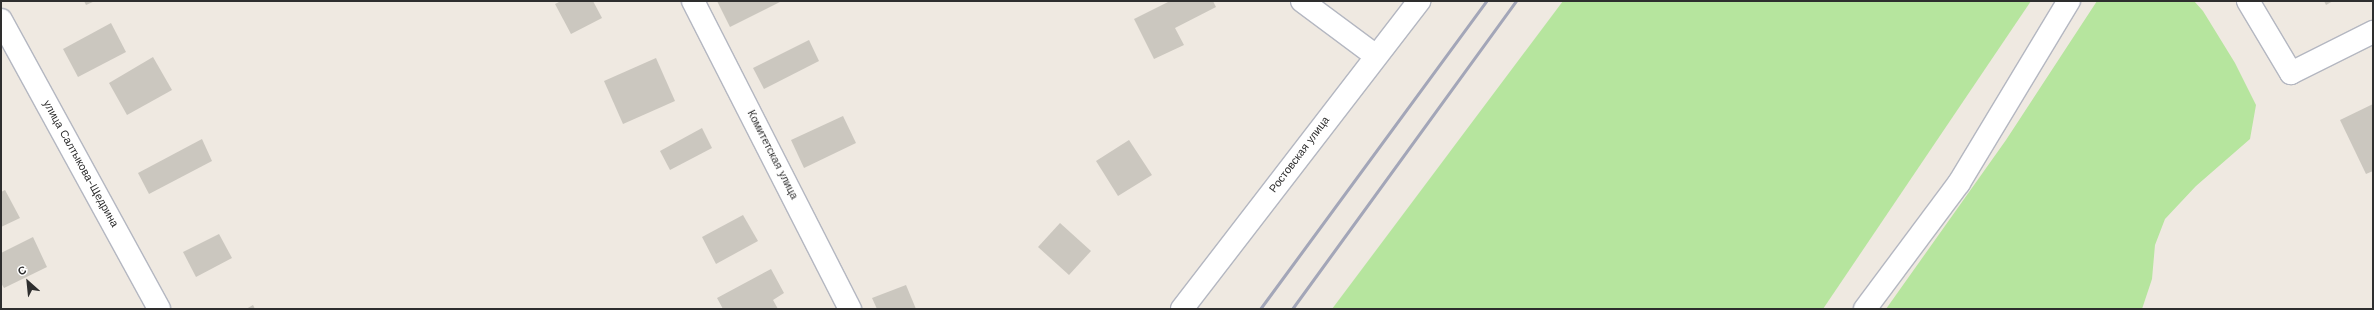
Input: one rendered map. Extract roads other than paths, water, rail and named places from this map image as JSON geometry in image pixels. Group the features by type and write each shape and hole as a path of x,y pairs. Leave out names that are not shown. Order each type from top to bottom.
{"street":[{"name":"Комитетская улица","path":"693,1 850,309"},
{"path":"1302,1 1376,56"},
{"name":"Ростовская улица","path":"1182,309 1420,1"},
{"path":"1865,309 1959,183 2069,1"},
{"path":"2248,1 2291,73 2373,32"},
{"name":"улица Салтыкова-Щедрина","path":"1,20 159,309"}],"railway":[{"path":"1260,309 1486,1"},
{"path":"1292,309 1516,1"}]}
